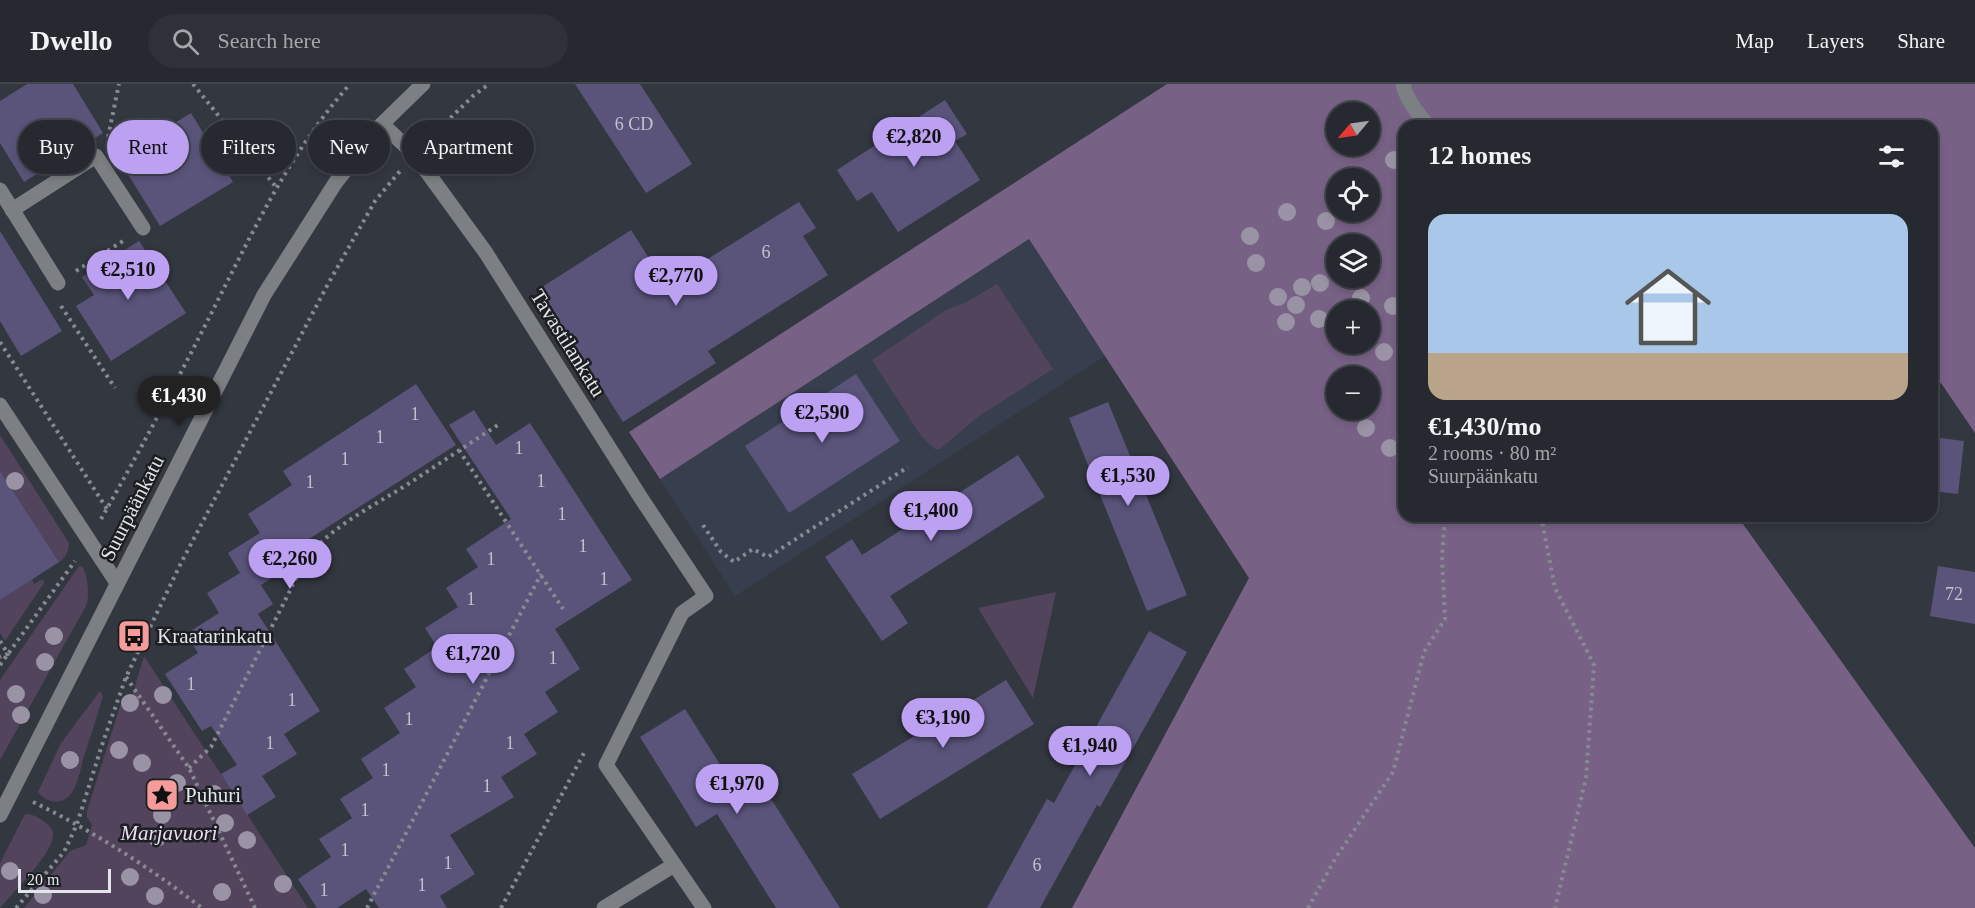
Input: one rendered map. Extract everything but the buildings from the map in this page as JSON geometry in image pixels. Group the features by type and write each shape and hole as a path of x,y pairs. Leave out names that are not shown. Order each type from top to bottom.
{"street":[{"name":"Suurpäänkatu","path":"386,120 423,84"},
{"path":"1403,84 1423,120"},
{"name":"Tavastilankatu","path":"390,132 402,143"},
{"path":"12,210 96,156 143,228"},
{"name":"Suurpäänkatu","path":"0,815 264,295 342,174"},
{"name":"Tavastilankatu","path":"429,174 486,253 641,498 706,596 682,613 606,765 675,865"},
{"path":"0,190 58,283"},
{"path":"0,405 117,584"},
{"path":"604,908 675,865 704,908"}],"path":[{"path":"96,156 105,152 119,84"},
{"path":"193,84 276,187"},
{"path":"0,665 89,540 189,357 276,187 327,110 350,84"},
{"path":"448,120 472,96 489,84"},
{"path":"16,908 64,852 77,824 126,677 181,563 328,284 375,201 402,168"},
{"path":"115,388 50,288 143,228"},
{"path":"0,342 107,509"},
{"path":"189,768 212,747 307,557 320,541 356,515 407,485 501,423"},
{"path":"459,450 562,609"},
{"path":"703,525 721,552 734,562 753,549 768,557 909,467"},
{"path":"1308,908 1335,859 1393,772 1424,652 1445,619 1442,557 1445,522"},
{"path":"1542,522 1555,588 1594,665 1586,778 1555,908"},
{"path":"367,908 541,574"},
{"path":"0,641 8,654"},
{"path":"0,657 8,654"},
{"path":"126,677 189,768 255,908"},
{"path":"32,802 77,824 161,877 202,908"}],"shaded area":[{"path":"1167,84 1975,84 1975,433 1941,383 1938,385 1938,120 1398,120 1398,522 1746,522 1743,524 1975,848 1975,908 1072,908 1249,578 1029,239 660,479 629,432"},
{"path":"1029,239 1105,356 735,596 660,479"}],"green space":[{"path":"997,284 1053,369 979,416 940,449 935,449 921,436 872,360 946,310 965,303"},
{"path":"0,435 69,543 66,554 59,562 0,471"},
{"path":"79,566 83,567 87,581 87,604 0,760 0,680"},
{"path":"32,579 34,584 43,579 44,583 5,641 0,633 0,600"},
{"path":"1056,592 1033,698 978,608"},
{"name":"Marjavuori","path":"144,656 308,908 24,908 70,851 86,845 92,825 87,817 87,811 123,697 132,696"},
{"path":"100,691 103,696 75,787 62,801 49,800 38,792 61,743"},
{"path":"25,814 35,816 52,829 51,844 39,863 0,908 0,863"}],"place":[{"name":"Kraatarinkatu","path":"134,636"},
{"name":"Puhuri","path":"162,795"}]}
